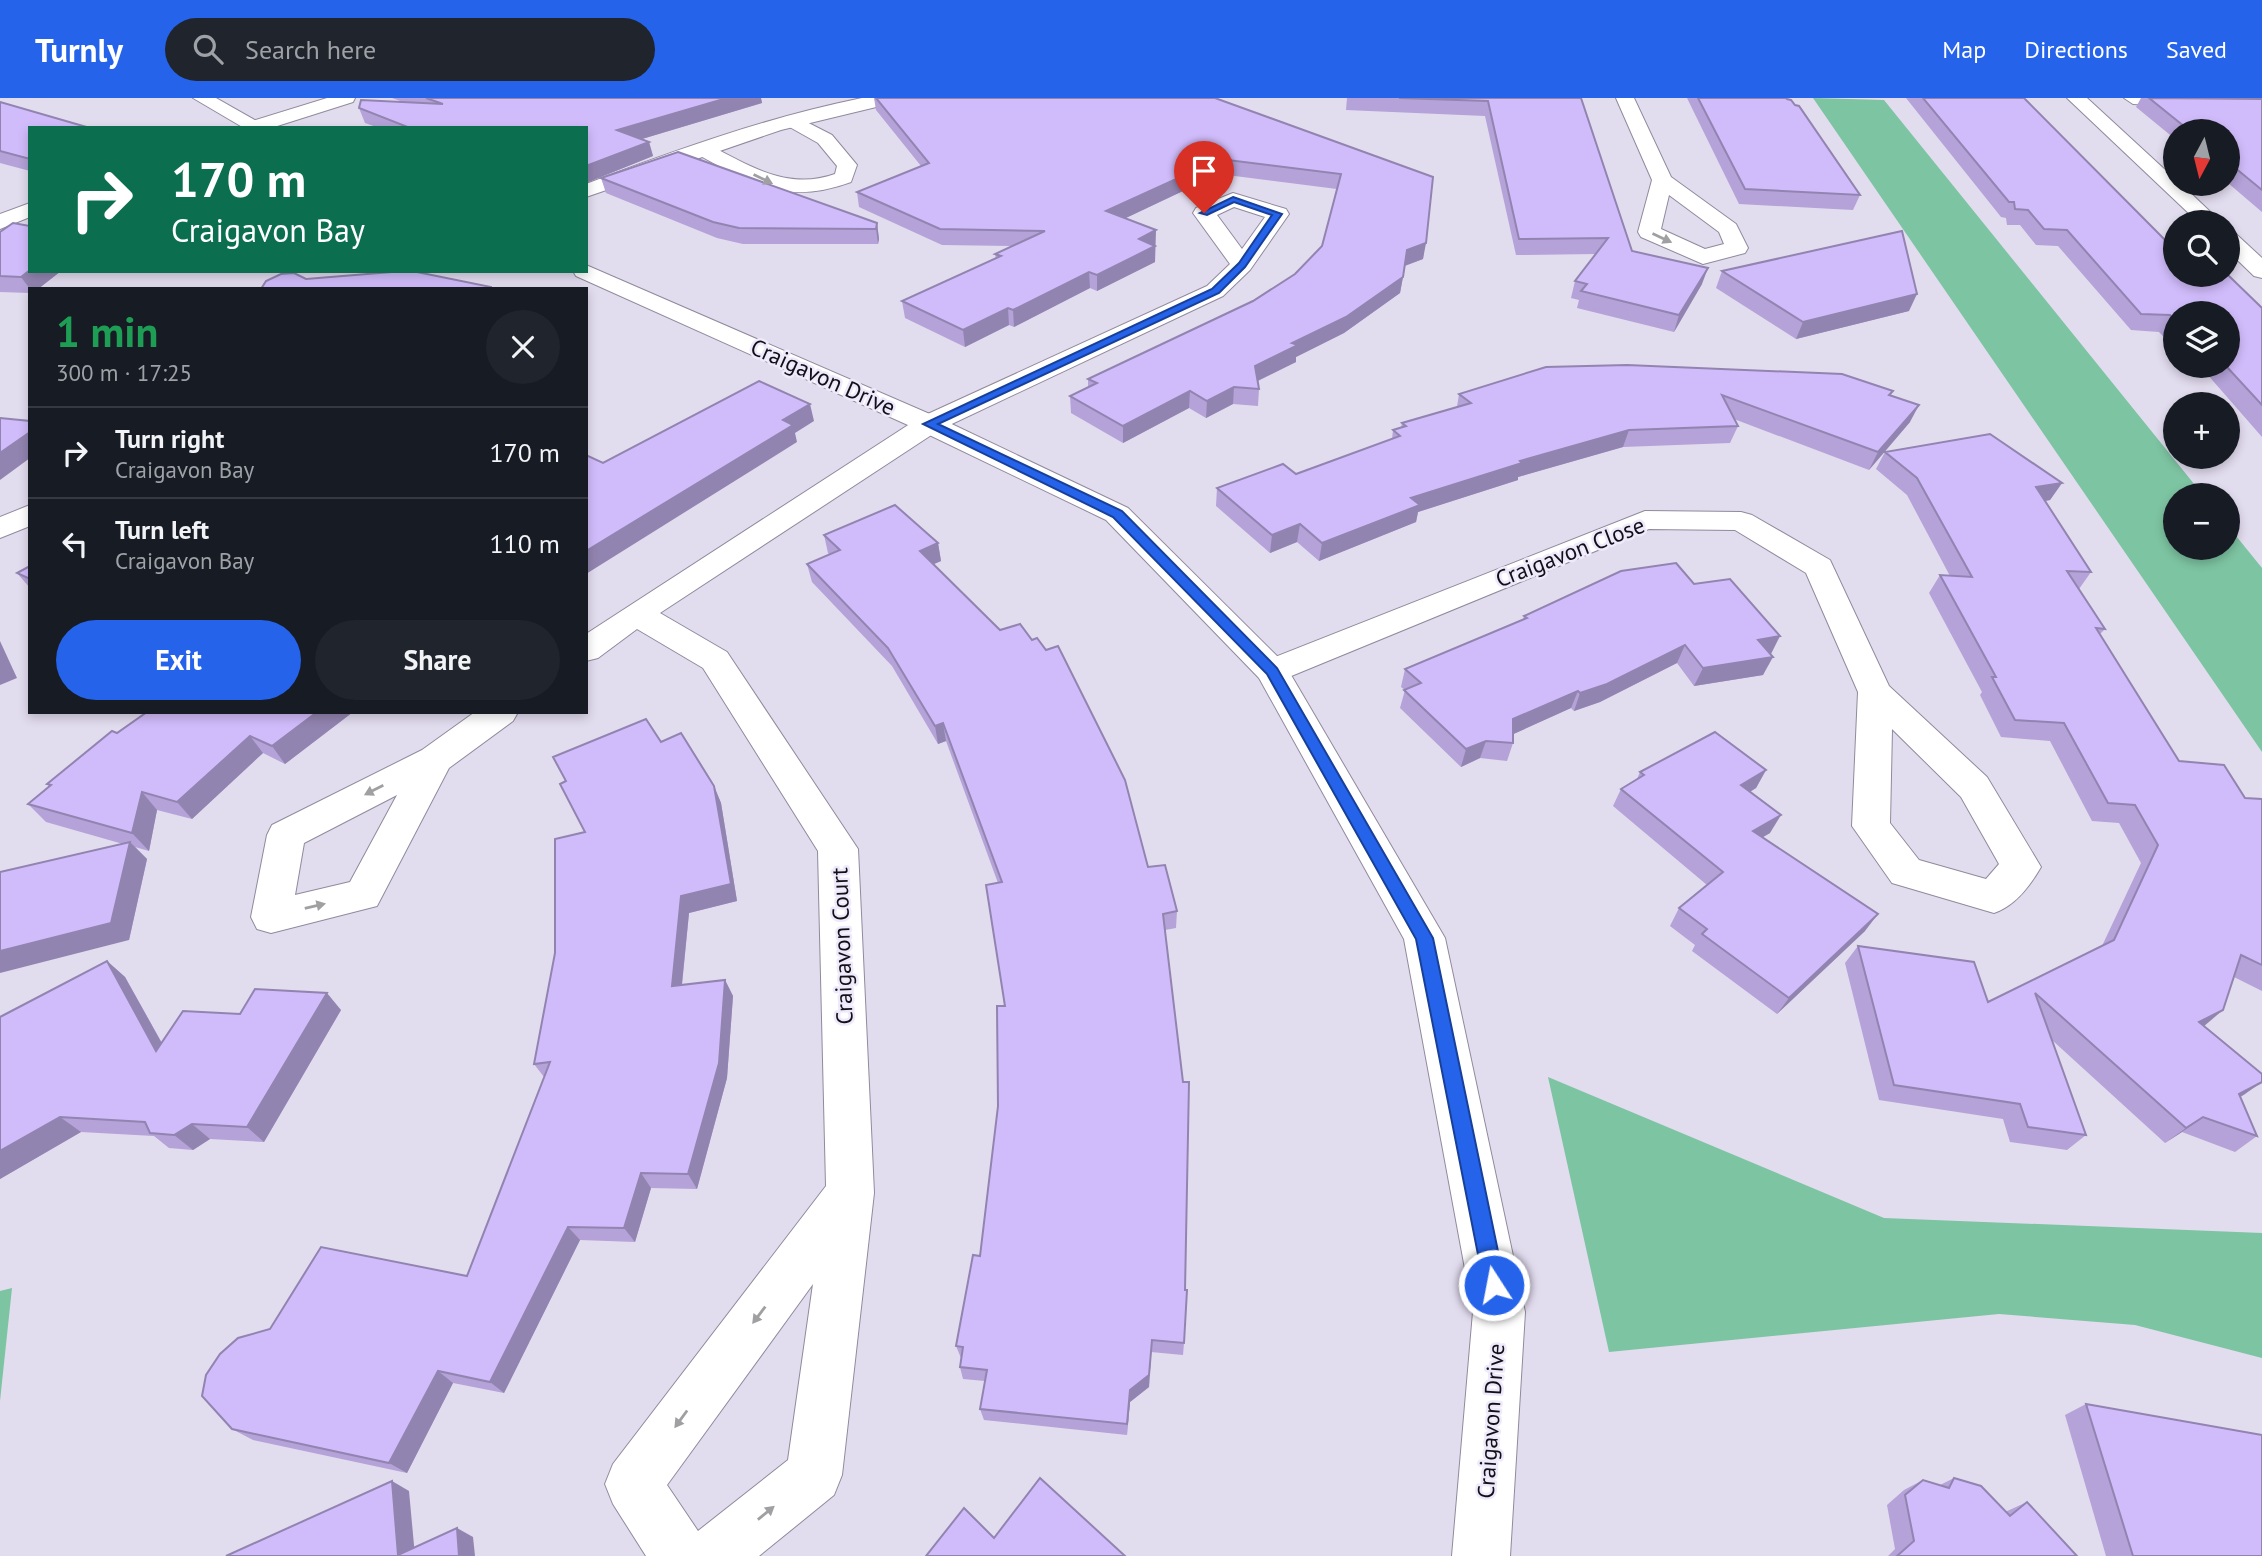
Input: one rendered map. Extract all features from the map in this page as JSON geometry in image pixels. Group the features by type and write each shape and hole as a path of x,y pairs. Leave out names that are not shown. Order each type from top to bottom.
{"street":[{"path":"202,98 253,126"},
{"path":"258,126 346,98"},
{"path":"588,190 702,149 793,121 890,98"},
{"path":"1625,98 1662,180"},
{"path":"2076,98 2197,210"},
{"path":"2133,98 2262,104"},
{"path":"702,149 777,186 800,190 826,186 845,178 847,165 825,139 793,121"},
{"path":"2240,250 2260,267"},
{"path":"588,649 636,614 929,424 1215,291 1242,265"},
{"name":"Craigavon Drive","path":"588,273 929,424 1117,514 1272,671 1424,938 1499,1312 1481,1556"},
{"path":"0,529 28,515"},
{"name":"Craigavon Close","path":"1272,671 1645,520 1741,521 1819,567 1875,692 1974,787 2021,867 1994,897 1906,872 1871,826 1875,692"},
{"name":"Craigavon Court","path":"636,614 715,660 838,849 850,1192 814,1475 713,1556"},
{"path":"435,759 363,895 271,917 286,835 435,759 497,714"},
{"path":"680,1556 633,1484 850,1192"}],"green space":[{"path":"1813,98 1884,100 2163,445 2163,469 2182,469 2193,483 2163,483 2163,560 2240,560 2240,541 2262,568 2262,752"},
{"path":"1548,1077 1884,1218 2262,1233 2262,1358 2135,1325 1999,1314 1609,1352"},
{"path":"12,1288 0,1401 0,1291"}],"building":[{"path":"426,98 727,98 617,130 649,142 588,165 588,126 405,126 359,108 361,100 443,104"},
{"path":"876,98 1215,98 1433,177 1426,243 1407,250 1403,277 1346,317 1292,343 1298,345 1255,366 1259,389 1234,387 1207,401 1190,391 1123,426 1070,396 1097,383 1088,379 1253,301 1295,274 1322,246 1341,174 1220,159 1106,211 1156,230 1139,239 1155,246 1097,275 1089,272 1013,310 1008,308 963,330 902,301 1001,256 995,254 1045,231 940,229 857,192 929,163"},
{"path":"1399,98 1581,98 1632,251 1708,268 1679,315 1581,291 1587,284 1575,281 1608,238 1519,239 1488,101"},
{"path":"1698,98 1791,100 1799,106 1860,195 1745,189"},
{"path":"1923,98 2024,98 2163,238 2163,287 2240,287 2262,308 2262,405 2237,378 2240,378 2240,301 2163,301 2163,315 2141,314 2067,230 2044,229 2028,210 2015,209 2014,202 2009,202"},
{"path":"2149,98 2262,99 2262,190 2240,172 2240,119 2175,119"},
{"path":"0,102 83,126 28,126 28,158 0,151"},
{"path":"678,152 877,223 876,229 739,228 713,222 601,178"},
{"path":"13,223 28,226 28,272 21,277 0,276 0,232"},
{"path":"1902,231 1917,294 1803,322 1722,271"},
{"path":"294,273 306,279 380,273 422,273 491,287 262,287 266,281 281,274"},
{"path":"1627,365 1842,374 1893,391 1889,395 1919,405 1878,452 1722,395 1738,426 1629,430 1520,461 1522,463 1411,498 1420,505 1322,543 1300,524 1272,535 1217,488 1283,464 1296,474 1400,436 1393,430 1406,426 1402,423 1471,403 1459,394 1546,367"},
{"path":"759,381 810,404 783,420 793,425 588,550 588,456 603,463"},
{"path":"0,418 28,421 28,433 0,453"},
{"path":"1990,434 2062,483 2036,487 2091,572 2067,571 2105,629 2096,628 2179,761 2224,765 2245,798 2262,799 2262,965 2241,955 2223,1010 2199,1022 2262,1074 2262,1082 2239,1094 2257,1136 2203,1117 2186,1128 2035,993 2086,1135 2028,1127 2020,1104 1894,1085 1858,946 1974,962 1988,1002 2114,940 2158,845 2135,805 2108,803 2064,723 2015,720 1992,677 1996,677 1940,575 1972,577 1917,478 1885,452"},
{"path":"895,505 938,543 920,551 1000,630 1020,624 1032,640 1037,638 1046,650 1058,646 1125,780 1148,867 1165,865 1177,911 1163,914 1183,1082 1189,1082 1184,1343 1152,1340 1149,1375 1130,1390 1127,1424 980,1409 987,1370 960,1367 963,1347 956,1346 973,1255 980,1256 998,1106 997,1006 1005,1006 986,885 1002,882 943,723 935,726 888,648 807,564 840,550 824,535"},
{"path":"1676,563 1694,584 1730,579 1780,636 1758,640 1773,657 1703,668 1685,645 1607,684 1580,693 1578,691 1513,719 1513,743 1486,741 1466,749 1404,690 1421,683 1405,669 1527,618 1524,616 1621,571"},
{"path":"28,567 28,578 17,573"},
{"path":"144,714 314,714 272,746 250,736 177,802 142,792 132,833 28,804 51,785 47,784 112,731 117,733"},
{"path":"646,719 661,742 681,733 714,786 731,884 681,896 672,986 725,980 719,1063 688,1174 641,1173 624,1228 568,1227 490,1382 438,1371 389,1463 232,1429 202,1396 206,1375 220,1354 238,1338 270,1329 321,1247 467,1276 550,1062 534,1064 555,953 555,839 585,832 560,784 566,781 553,757"},
{"path":"1715,732 1766,770 1741,785 1781,815 1753,831 1878,914 1789,998 1702,934 1707,929 1679,908 1723,872 1621,789 1644,775 1640,772"},
{"path":"130,842 111,923 0,951 0,872"},
{"path":"107,961 156,1051 183,1011 240,1014 255,989 327,993 247,1127 192,1124 174,1135 150,1133 145,1122 60,1117 0,1151 0,1017"},
{"path":"2086,1404 2262,1435 2262,1556 2133,1556"},
{"path":"1040,1478 1125,1556 926,1556 964,1508 994,1538"},
{"path":"1954,1478 1981,1486 2010,1516 2027,1502 2077,1556 1897,1556 1914,1541 1905,1495 1923,1480 1949,1488"},
{"path":"392,1481 398,1555 457,1528 459,1556 226,1556"}],"route":[{"path":"1204,213 1233,199 1278,214 1242,265 1215,291 929,424 1117,514 1272,671 1424,938 1494,1285"}]}
